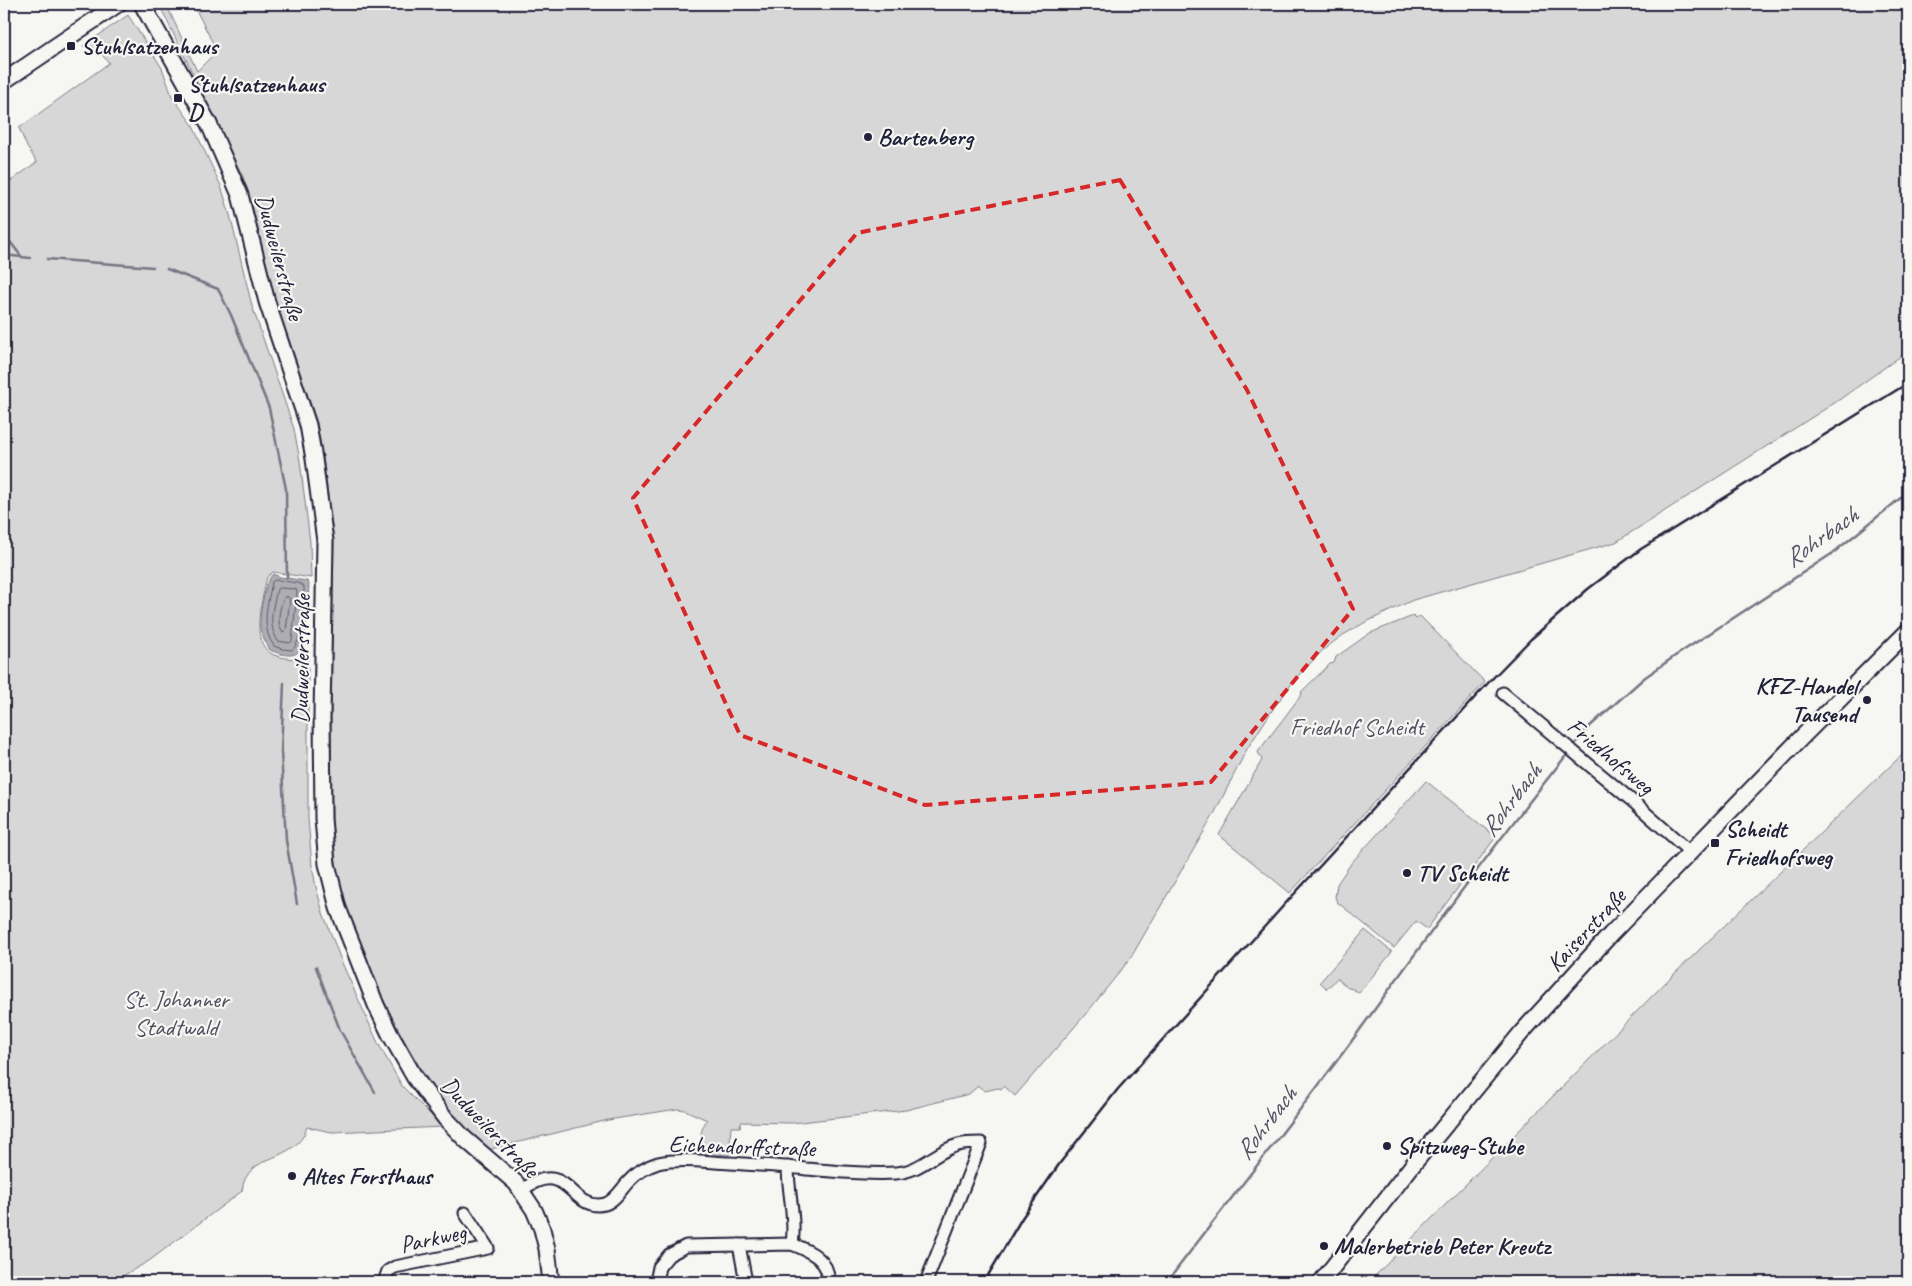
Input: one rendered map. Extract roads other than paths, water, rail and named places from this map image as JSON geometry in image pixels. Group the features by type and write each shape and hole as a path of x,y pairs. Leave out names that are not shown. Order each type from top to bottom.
{"street":[{"path":"4,81 118,4"},
{"name":"Dudweilerstraße","path":"142,4 209,124 240,194 267,302 308,425 325,541 322,707 323,819 327,864 338,908 376,1005 415,1078 431,1101 465,1139 516,1183 534,1210 547,1249 551,1282"},
{"name":"Kaiserstraße","path":"1321,1282 1522,1032 1611,934 1801,738 1908,631"},
{"name":"Friedhofsweg","path":"1503,693 1690,852"},
{"name":"Eichendorffstraße","path":"522,1190 533,1182 553,1178 563,1182 584,1201 591,1205 599,1205 610,1202 630,1179 642,1170 660,1163 681,1160 870,1174 900,1173 914,1168 958,1145 981,1143 926,1282"},
{"path":"788,1167 790,1200 795,1227 792,1244"},
{"name":"Parkweg","path":"384,1282 388,1271 394,1267 488,1248 466,1213"},
{"path":"656,1282 659,1267 670,1255 686,1246 792,1244 809,1251 821,1260 829,1272 828,1282"},
{"path":"739,1245 746,1282"}],"water":[{"path":"273,574 280,577 307,581 309,584 307,621 301,649 291,655 270,650 261,632 262,602 267,584"}],"waterway":[{"path":"4,238 8,239 21,256"},
{"path":"4,255 30,258"},
{"path":"47,259 153,267"},
{"path":"167,269 218,289 231,315 269,408 286,489 287,578"},
{"name":"Rohrbach","path":"1572,748 1588,728 1644,678 1833,553 1908,492"},
{"path":"284,683 281,752 286,840 297,904"},
{"name":"Rohrbach","path":"1167,1282 1328,1072 1485,859 1569,752"},
{"path":"316,967 340,1030 375,1092"}],"railway":[{"path":"984,1282 1022,1218 1060,1163 1118,1089 1285,904 1489,682 1531,639 1588,589 1641,549 1908,383"}],"place":[{"name":"Stuhlsatzenhaus","path":"71,46"},
{"name":"Stuhlsatzenhaus D","path":"178,98"},
{"name":"Bartenberg","path":"868,137"},
{"name":"KFZ-Handel Tausend","path":"1867,700"},
{"name":"Scheidt Friedhofsweg","path":"1715,843"},
{"name":"TV Scheidt","path":"1407,873"},
{"name":"Spitzweg-Stube","path":"1387,1146"},
{"name":"Altes Forsthaus","path":"292,1176"},
{"name":"Malerbetrieb Peter Kreutz","path":"1324,1246"}],"park label":[{"name":"Friedhof Scheidt","path":"1357,727"},
{"name":"St. Johanner Stadtwald","path":"176,1013"}]}
